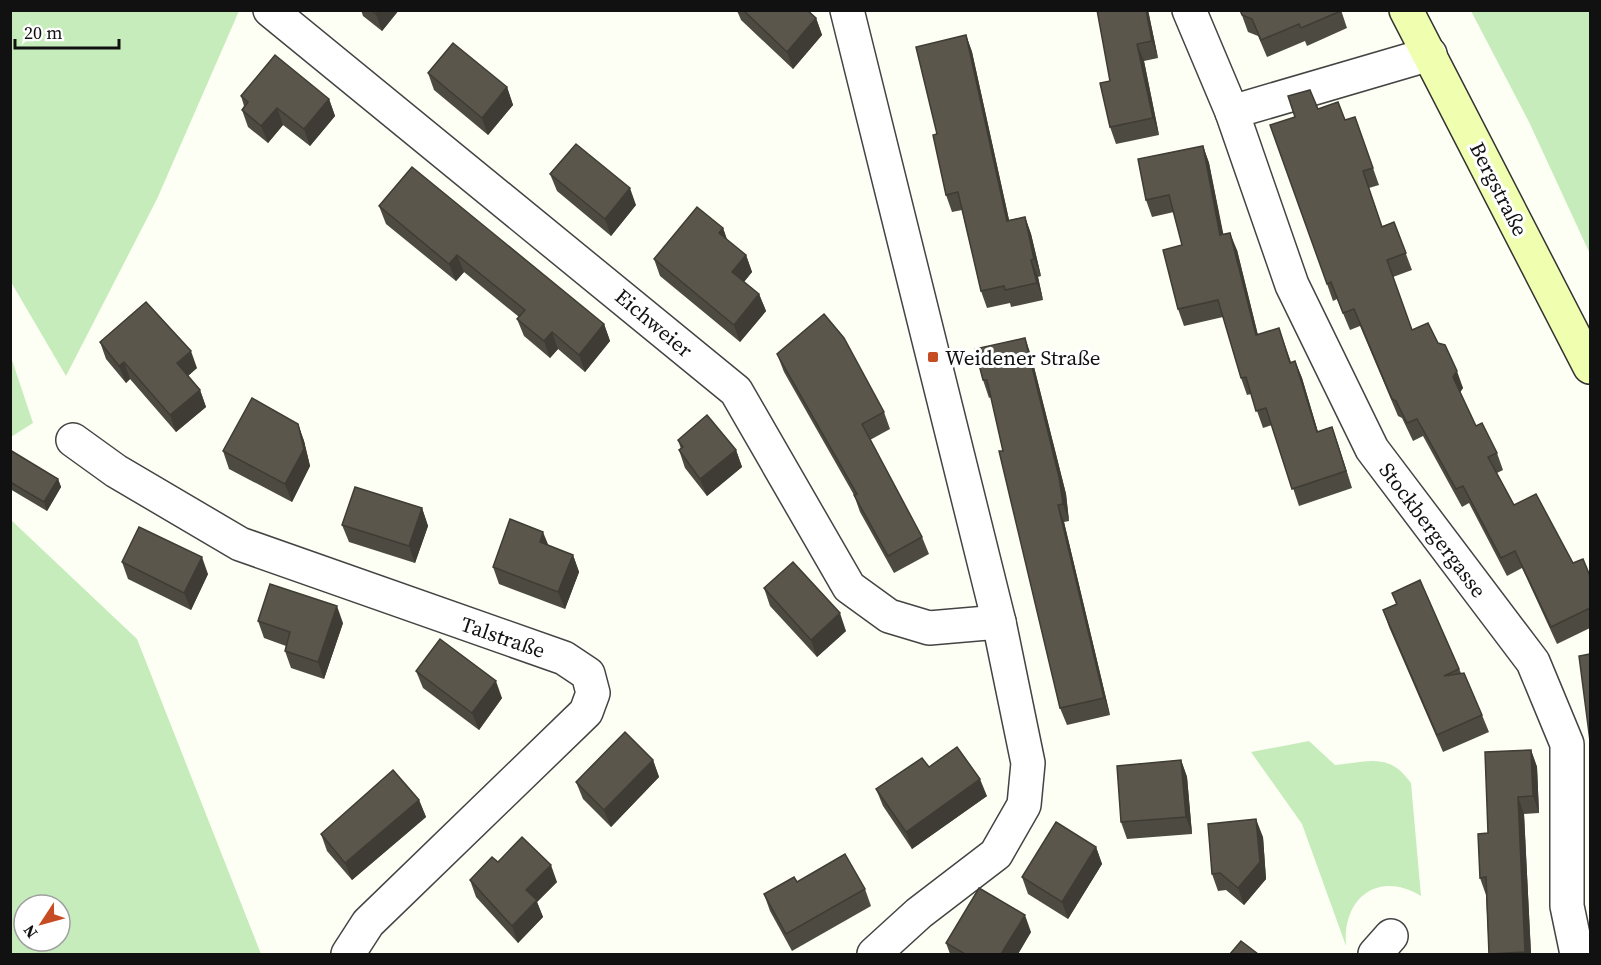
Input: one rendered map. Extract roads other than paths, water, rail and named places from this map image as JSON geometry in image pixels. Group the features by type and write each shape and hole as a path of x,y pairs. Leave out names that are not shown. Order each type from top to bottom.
{"main road":[{"name":"Bergstraße","path":"1406,10 1590,367"}],"street":[{"name":"Eichweier","path":"270,10 736,391 849,587 889,616 929,628 999,622"},
{"path":"847,10 999,622 1028,763 1024,805 996,854 919,913 874,954"},
{"name":"Stockbergergasse","path":"1189,10 1232,112 1292,285 1372,449 1533,662 1538,672 1567,744 1567,906 1577,954"},
{"path":"1232,112 1430,54"},
{"name":"Talstraße","path":"73,440 116,471 240,544 564,658 588,674 593,693 586,712 368,923 348,954"}],"place":[{"name":"Weidener Straße","path":"933,357"}]}
